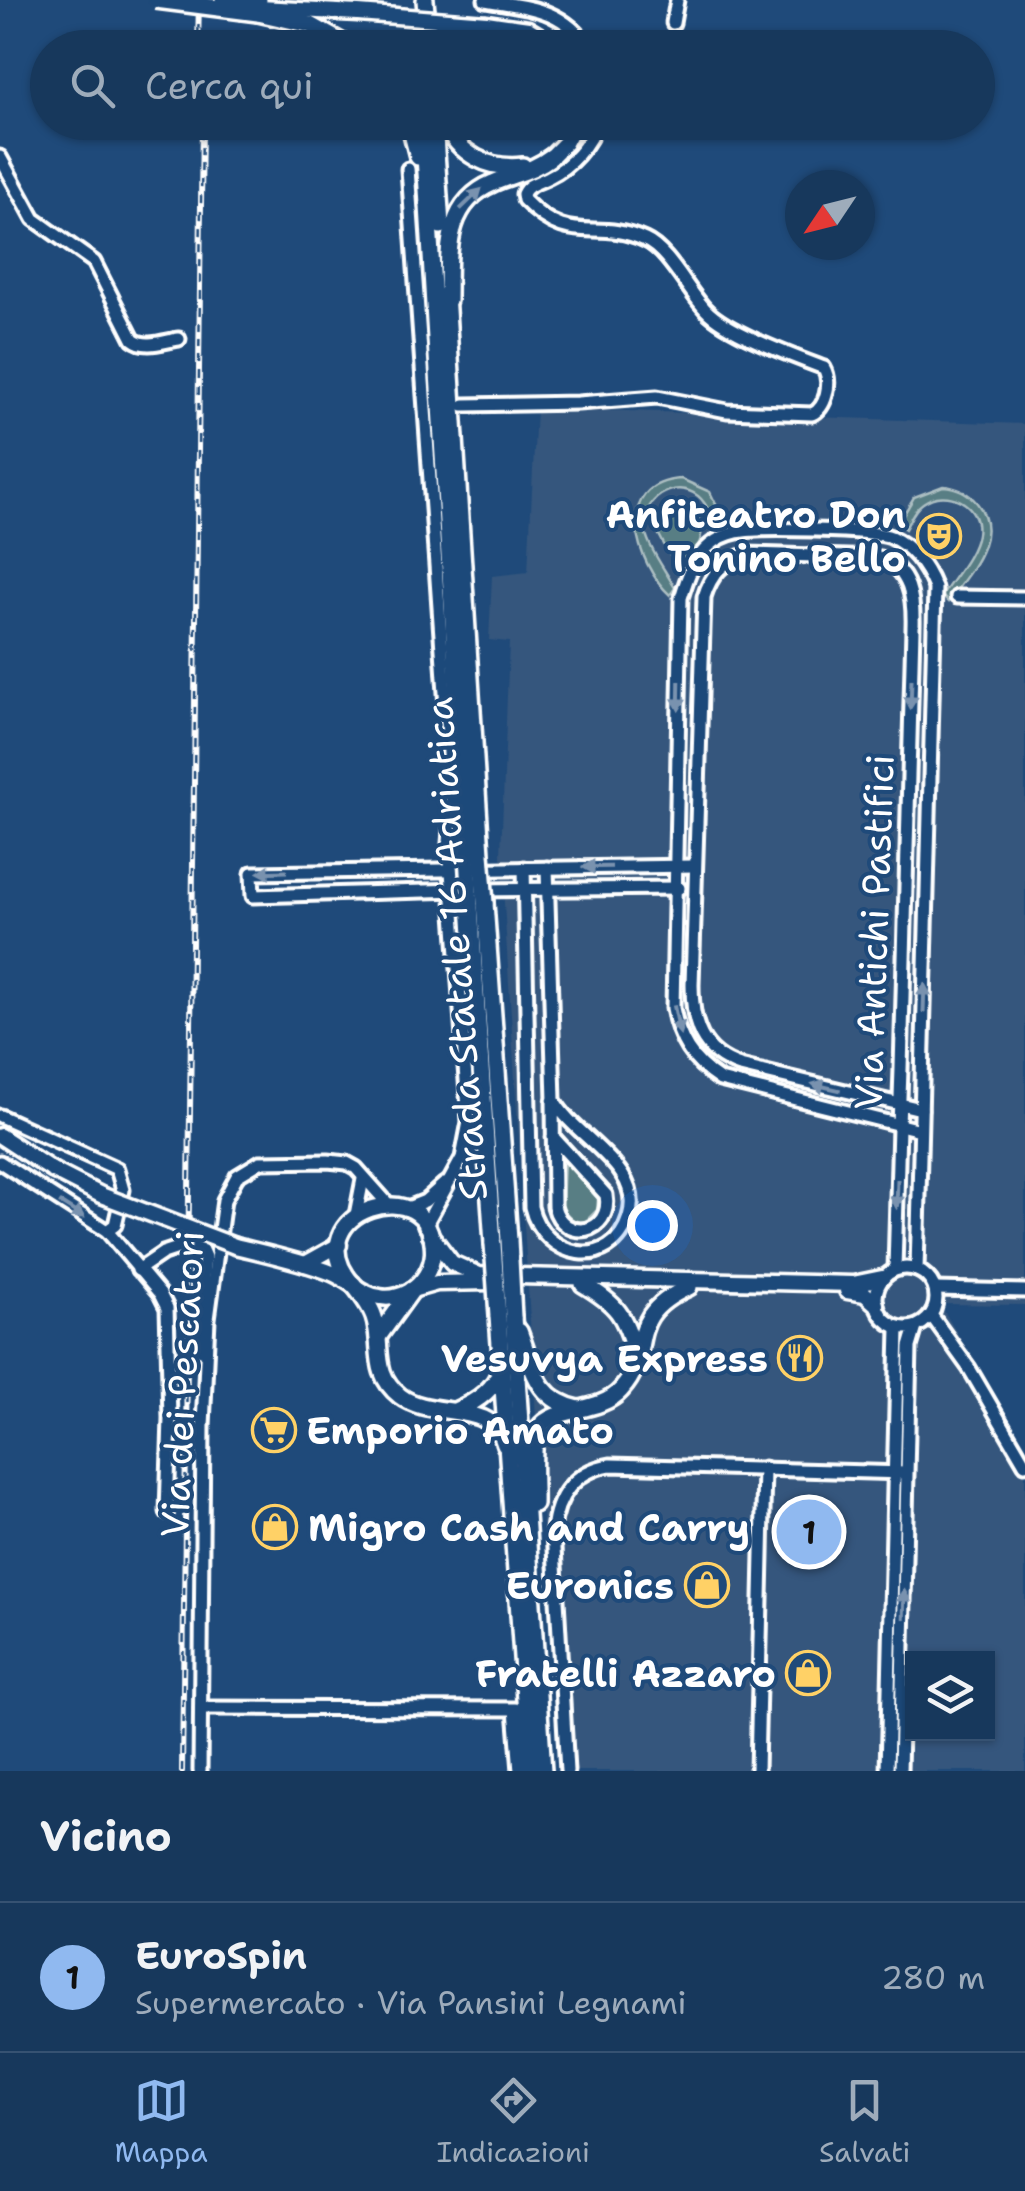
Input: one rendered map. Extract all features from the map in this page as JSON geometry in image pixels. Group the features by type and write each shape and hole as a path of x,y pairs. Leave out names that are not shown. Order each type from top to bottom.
{"highway":[{"path":"157,0 261,5"},
{"path":"184,0 261,5 319,30"},
{"path":"415,0 417,30"},
{"path":"426,0 428,30"},
{"path":"414,140 435,289"},
{"name":"Strada Statale 16 Adriatica","path":"425,140 506,1317 530,1550 544,1771"},
{"name":"Strada Statale 16 Adriatica","path":"435,140 474,855"},
{"path":"456,140 464,151 489,164 520,166 550,157"},
{"path":"448,324 450,244 458,212 480,190 532,170 550,157"},
{"path":"353,1284 373,1314 382,1374 396,1392 414,1406 470,1412 498,1428 510,1469"},
{"path":"582,1284 614,1304 627,1323 636,1358"},
{"path":"530,1550 536,1483 535,1438 546,1420 613,1398 625,1387 644,1323 666,1297 689,1287"},
{"path":"378,1337 412,1290"},
{"path":"506,1317 542,1391 560,1405 583,1410"},
{"name":"Strada Statale 16 Adriatica","path":"506,1317 502,1366 530,1771"},
{"path":"444,1412 469,1405 485,1393 497,1380 502,1366"}],"main road":[{"path":"261,5 530,30"},
{"path":"550,157 567,140"},
{"path":"0,1136 52,1170 148,1215 235,1246 305,1264 381,1298 437,1283 480,1279 854,1287 876,1304"},
{"path":"353,1284 340,1264 339,1244 344,1228 372,1206 388,1204 406,1208 452,1263 480,1279 689,1287 854,1287 889,1274"},
{"path":"412,1290 431,1263 428,1230"},
{"path":"305,1264 339,1244"}],"street":[{"path":"485,0 540,8 572,30"},
{"path":"673,22 678,0"},
{"path":"464,404 578,403 657,397 726,411 812,414 822,406 828,379 824,368 791,356 715,317 649,242 616,232 564,229 524,200 528,186 553,176 576,157 587,140"},
{"path":"0,157 34,219 94,262 133,338 139,344 180,339"},
{"path":"408,168 430,408 448,734 452,890 469,1122 462,1158 428,1230"},
{"name":"Via Antichi Pastifici","path":"676,866 682,598 696,560 708,546 734,532 882,534 902,543 921,561 935,588 936,607 917,1270"},
{"name":"Via Antichi Pastifici","path":"694,866 704,597 709,581 721,566 747,554 880,558 898,569 913,596 900,1104 889,1274"},
{"path":"957,597 1025,598"},
{"path":"676,866 673,1008 687,1051 720,1080 920,1130"},
{"path":"694,888 254,896 252,873 694,866 694,888 693,961 692,1008 697,1031 709,1048 725,1061 921,1109"},
{"path":"524,868 534,1221 551,1243 564,1250 593,1252 606,1247 624,1228 631,1200 628,1185 620,1171 558,1107 552,1093"},
{"path":"547,868 553,1137 556,1214 566,1227 590,1230 602,1220 606,1195 553,1137"},
{"path":"674,961 693,961"},
{"path":"0,1116 117,1168 123,1190 115,1225 107,1231"},
{"path":"530,1122 569,1120"},
{"name":"Via dei Pescatori","path":"200,1771 206,1369 224,1200 238,1176 260,1162 328,1161 347,1163 388,1204"},
{"path":"0,1162 107,1231 160,1294 167,1308 167,1512"},
{"path":"406,1208 424,1201 452,1178"},
{"path":"356,1215 363,1179"},
{"path":"138,1270 162,1253 178,1248"},
{"path":"194,1248 201,1248 205,1257 200,1346 206,1369"},
{"path":"887,1771 900,1473 910,1347 916,1327 931,1315 935,1305 935,1290 926,1276 917,1270 889,1274 877,1288 876,1304 884,1319 898,1328 916,1327"},
{"path":"935,1290 1025,1291"},
{"path":"931,1315 968,1368 1025,1464"},
{"path":"898,1328 900,1771"},
{"path":"568,1771 552,1531 562,1494 586,1472 610,1465 900,1473"},
{"path":"757,1771 764,1468"},
{"path":"201,1708 515,1709 520,1771"}],"shaded area":[{"path":"536,408 1025,424 1025,1305 940,1304 1025,1451 1025,1771 558,1771 501,855 509,642 489,640 492,576 528,572"}],"green space":[{"path":"681,479 710,492 723,519 715,523 704,502 689,491 669,491 653,501 645,530 675,588 670,595 648,564 636,527 645,494 659,484"},
{"path":"943,486 974,499 987,529 980,554 948,602 942,596 975,542 974,514 960,501 942,496 920,505 905,529 898,524 914,497"},
{"path":"679,502 691,509 701,529 696,550 680,558 669,554 655,527 664,508"},
{"path":"564,1159 598,1199 597,1210 585,1222 574,1221 562,1209"}],"railway":[{"path":"198,30 199,0"},
{"path":"182,1771 202,140"}],"place":[{"name":"Anfiteatro Don Tonino Bello","path":"939,536"},
{"name":"Vesuvya Express","path":"800,1358"},
{"name":"Emporio Amato","path":"274,1430"},
{"name":"Migro Cash and Carry","path":"275,1527"},
{"name":"EuroSpin","path":"809,1532"},
{"name":"Euronics","path":"707,1585"},
{"name":"Fratelli Azzaro","path":"808,1673"}]}
